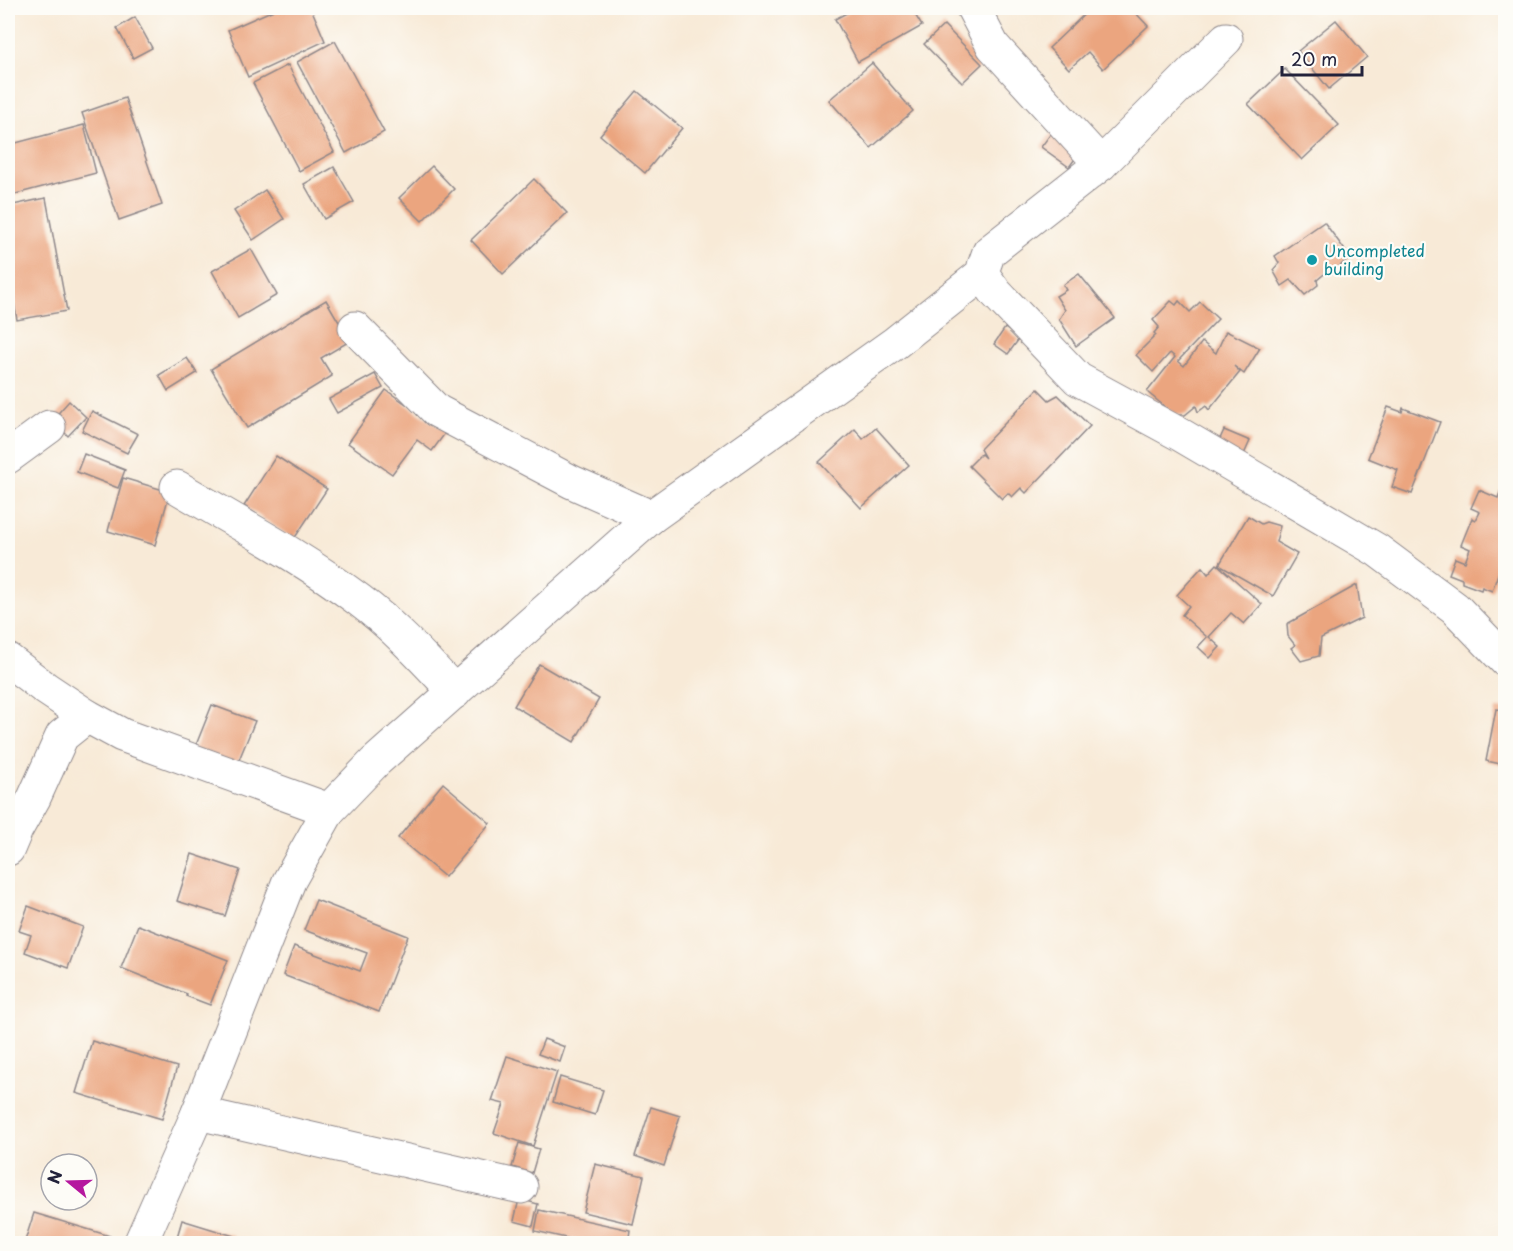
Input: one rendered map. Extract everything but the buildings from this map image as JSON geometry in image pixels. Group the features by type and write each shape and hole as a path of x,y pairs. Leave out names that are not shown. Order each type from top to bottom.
{"street":[{"path":"973,8 993,46 1101,164"},
{"path":"1226,39 1101,164 989,252 983,275 996,293 1078,379 1181,435 1377,550 1455,608 1506,661"},
{"path":"140,1244 198,1113 289,881 329,810 375,762 651,518 895,343 983,275"},
{"path":"355,328 437,411 572,482 651,518"},
{"path":"8,457 48,427"},
{"path":"177,487 310,566 360,601 404,638 455,692"},
{"path":"8,660 87,717 122,735 329,810"},
{"path":"8,849 62,736 87,717"},
{"path":"198,1113 521,1187"}],"place":[{"name":"Uncompleted building","path":"1312,260"}]}
